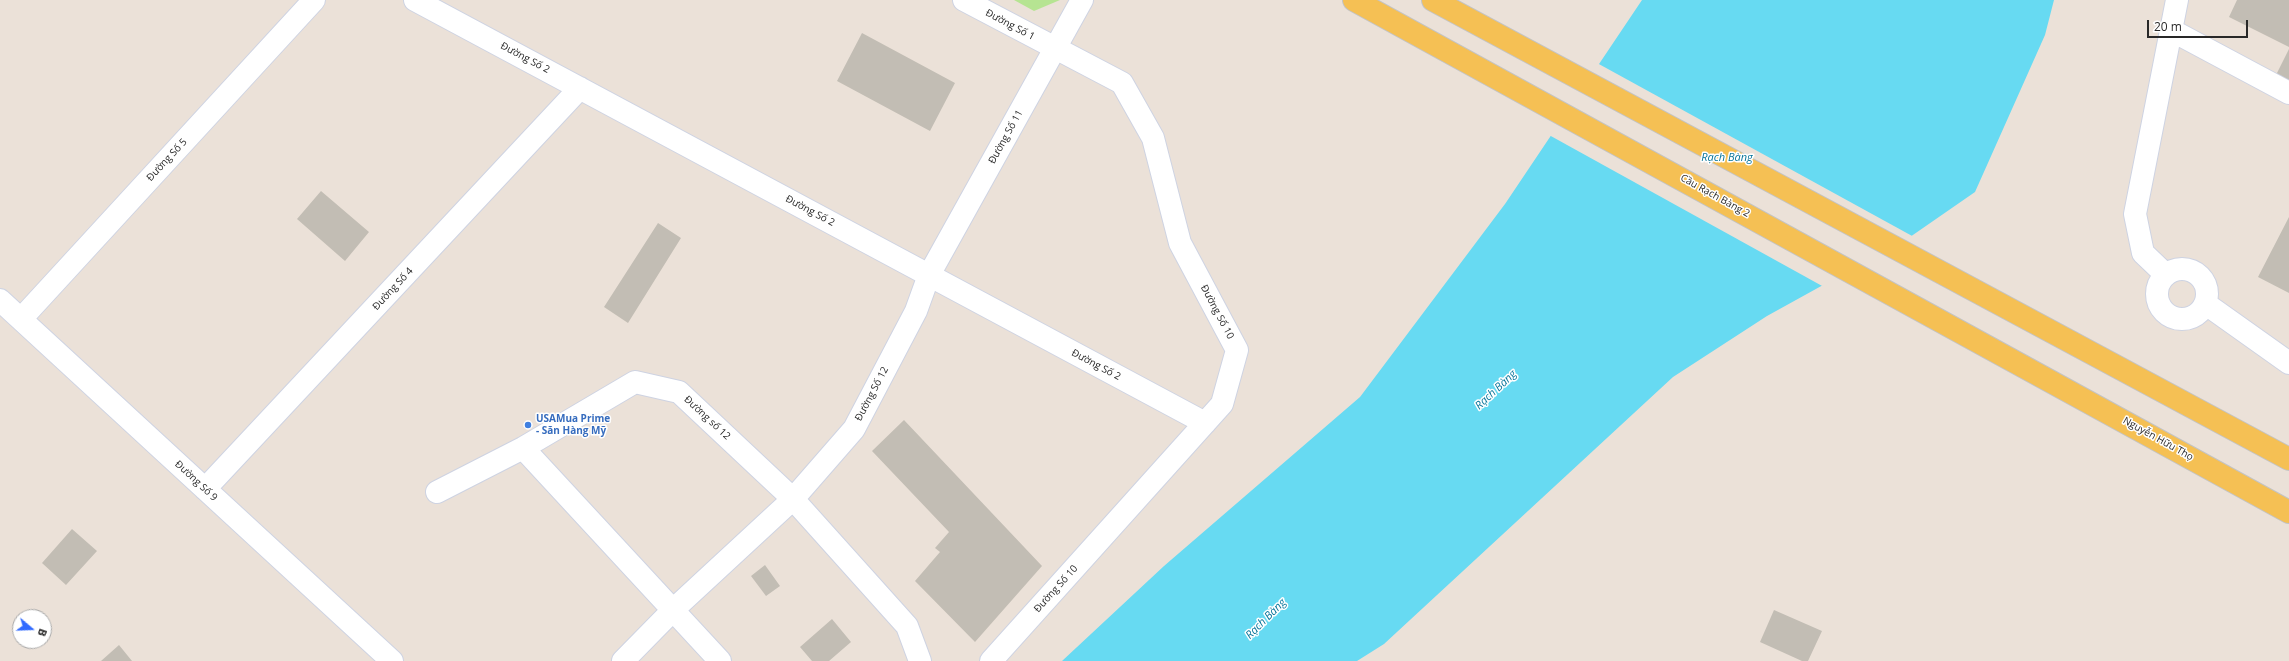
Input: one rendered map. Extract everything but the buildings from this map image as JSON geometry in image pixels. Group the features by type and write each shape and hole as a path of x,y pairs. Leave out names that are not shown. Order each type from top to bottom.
{"main road":[{"name":"Cầu Rạch Bàng 2","path":"1354,0 2028,367"},
{"path":"1433,0 2289,459"},
{"name":"Nguyễn Hữu Thọ","path":"2028,367 2289,512"}],"street":[{"name":"Đường Số 5","path":"21,319 314,0"},
{"name":"Đường Số 2","path":"416,0 1205,423"},
{"name":"Đường Số 1","path":"964,0 1055,49"},
{"name":"Đường Số 11","path":"929,275 1082,0"},
{"path":"2166,275 2143,253 2135,214 2177,0"},
{"path":"2171,30 2289,93"},
{"name":"Đường Số 10","path":"991,661 1222,404 1237,350 1180,243 1153,138 1122,83 1055,49"},
{"name":"Đường Số 4","path":"205,490 580,88"},
{"path":"2177,269 2189,269 2200,276 2206,284 2208,294 2206,304 2193,317 2184,319 2172,318 2162,310 2157,298 2159,286 2166,275 2177,269"},
{"name":"Đường Số 12","path":"793,499 854,429 916,311 929,275"},
{"name":"Đường Số 9","path":"0,300 392,661"},
{"path":"2206,304 2289,363"},
{"name":"Đường số 12","path":"437,492 523,448 635,382 679,392 793,499 907,626 920,661"},
{"path":"523,448 674,609 720,661"},
{"path":"623,661 674,609 793,499"}],"green space":[{"path":"1014,0 1060,0 1034,11"}],"water":[{"name":"Rạch Bàng","path":"1642,0 2054,0 2045,35 1975,192 1910,237 1767,316 1673,377 1384,644 1357,661 1062,661 1164,566 1360,397 1505,204"}],"pier":[{"path":"1597,63 1914,237 1824,287 1549,135"}],"place":[{"name":"USAMua Prime - Săn Hàng Mỹ","path":"528,425"}]}
